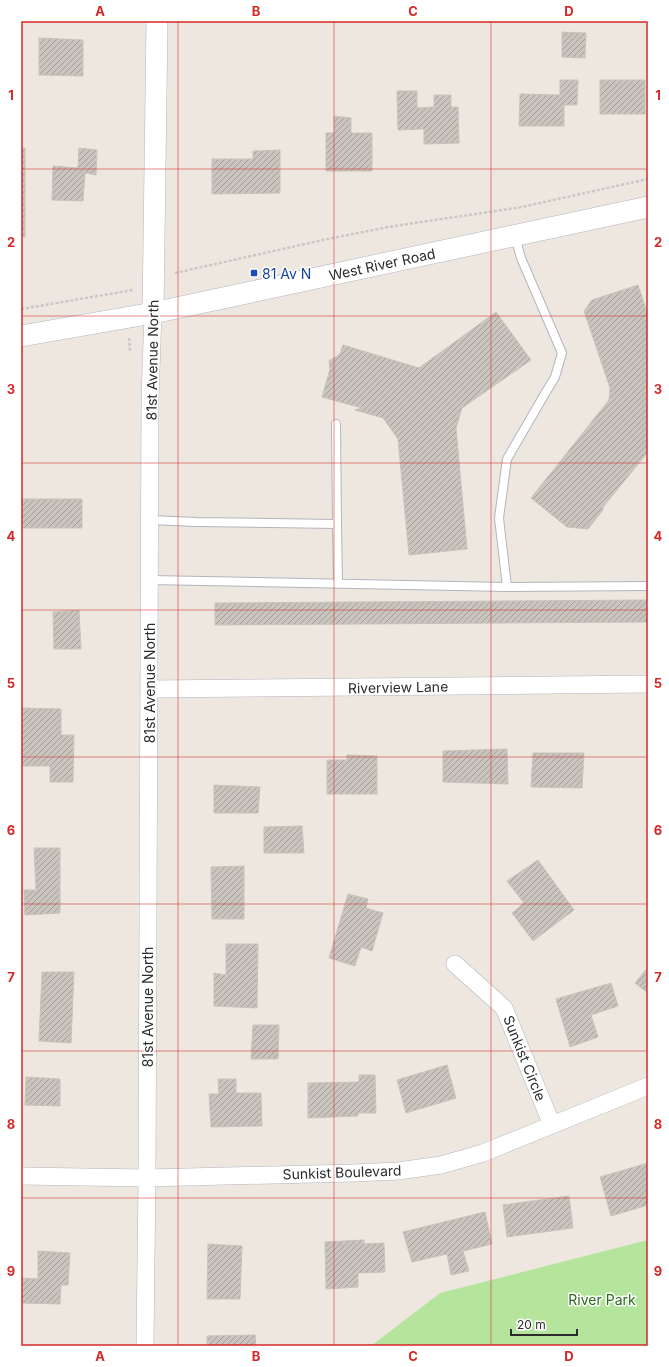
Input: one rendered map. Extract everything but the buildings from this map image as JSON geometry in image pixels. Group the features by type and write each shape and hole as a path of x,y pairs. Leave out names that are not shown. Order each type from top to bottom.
{"street":[{"name":"81st Avenue North","path":"145,1346 150,399 153,314 157,21"},
{"name":"West River Road","path":"21,336 153,314 648,207"},
{"name":"Riverview Lane","path":"149,689 648,684"},
{"name":"Sunkist Circle","path":"455,964 504,1008 552,1125"},
{"name":"Sunkist Boulevard","path":"21,1176 147,1178 354,1173 406,1170 442,1165 483,1153 648,1086"}],"lane":[{"path":"507,587 499,518 507,459 555,377 562,353 521,258 515,236"},
{"path":"336,424 338,583"},
{"path":"150,520 337,524"},
{"path":"150,580 507,587 648,586"}],"path":[{"path":"179,271 388,227 522,207 648,179"},
{"path":"21,309 129,291"}],"green space":[{"name":"River Park","path":"648,1240 648,1346 371,1346 440,1293"}],"place":[{"name":"81 Av N","path":"254,273"}]}
